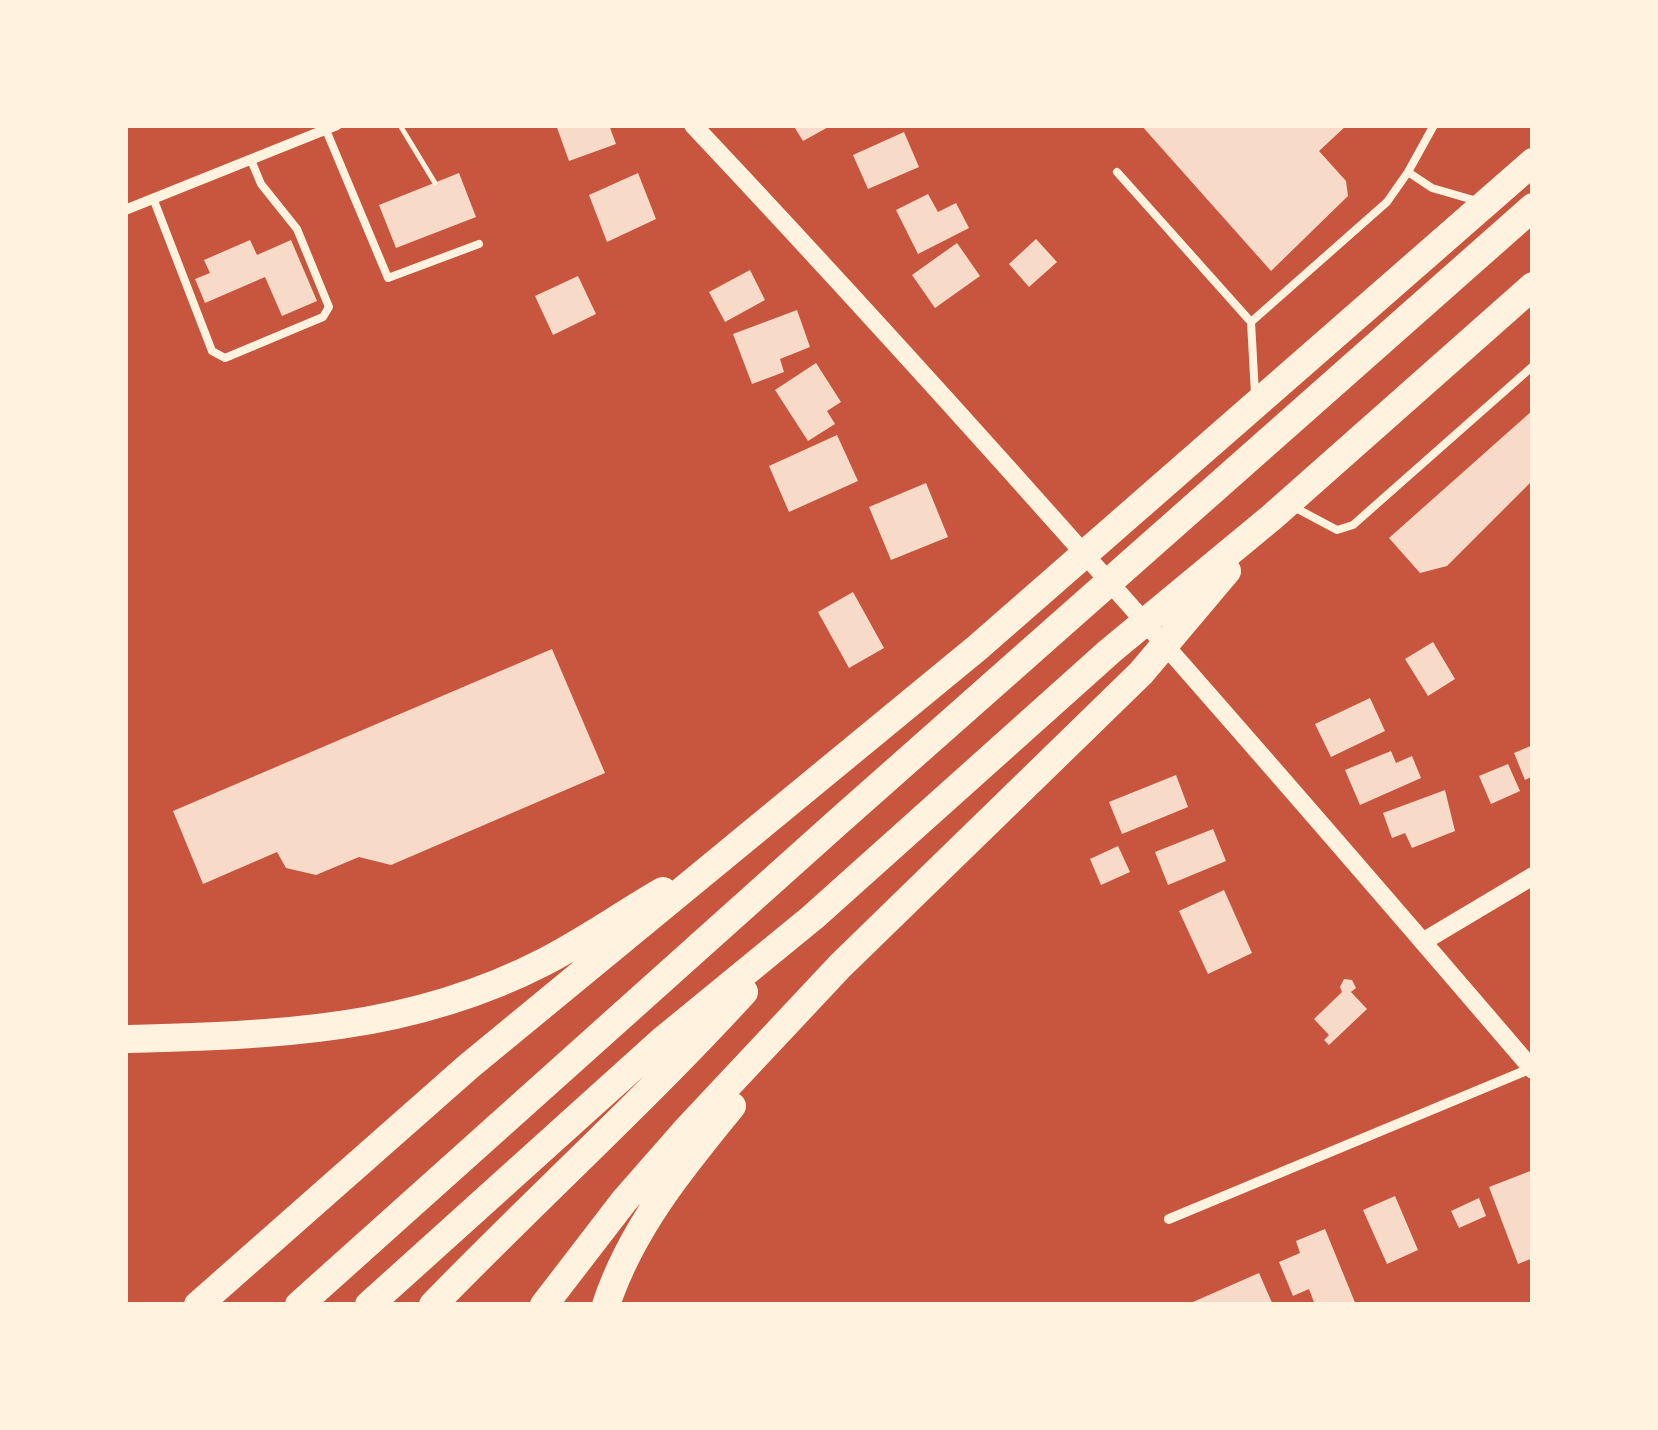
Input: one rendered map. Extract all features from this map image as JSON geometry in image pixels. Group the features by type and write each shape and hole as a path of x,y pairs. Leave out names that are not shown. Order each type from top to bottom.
{"highway":[{"path":"198,1305 469,1066 978,648 1533,162"},
{"path":"299,1305 1533,207"},
{"path":"370,1305 664,1039 813,917 1110,652 1280,510 1533,286"},
{"path":"544,1305 624,1201 688,1128 840,966 1141,674 1280,510"},
{"path":"125,1039 296,1033 355,1024 458,998 546,962 725,856"},
{"path":"433,1305 582,1154 675,1067 813,917"},
{"path":"606,1305 632,1244 670,1186 840,966"}],"street":[{"path":"697,126 1053,519 1532,1069 1169,1218"},
{"path":"125,210 332,127"},
{"path":"1424,942 1533,876"}],"lane":[{"path":"1251,322 1387,202 1434,125"},
{"path":"332,127 388,278 479,244"},
{"path":"153,198 212,351 225,358 322,317 329,307 297,230 261,184 251,160"},
{"path":"1117,172 1251,322 1255,402"},
{"path":"1408,172 1432,188 1486,204"},
{"path":"1280,510 1337,530 1353,525 1533,366"}],"path":[{"path":"401,126 435,183"}],"building":[{"path":"556,125 609,125 616,144 569,161"},
{"path":"793,125 832,125 803,141"},
{"path":"1141,125 1347,125 1319,151 1346,181 1348,196 1271,271"},
{"path":"904,132 919,167 868,189 853,155"},
{"path":"459,173 476,217 396,248 379,205"},
{"path":"638,173 656,219 607,242 589,195"},
{"path":"928,194 938,212 956,203 969,228 918,254 896,210"},
{"path":"1036,239 1057,262 1029,287 1009,264"},
{"path":"250,240 257,255 291,240 317,301 282,316 265,277 205,303 195,279 210,273 204,260"},
{"path":"957,243 980,276 935,308 912,275"},
{"path":"750,270 765,300 725,322 709,292"},
{"path":"578,276 596,314 553,335 535,296"},
{"path":"797,310 810,347 780,359 784,372 752,384 733,334"},
{"path":"816,363 841,402 827,411 835,424 808,441 775,390"},
{"path":"1533,410 1533,485 1531,482 1447,566 1420,573 1389,538"},
{"path":"837,435 858,481 789,512 769,466"},
{"path":"926,483 948,537 891,560 869,507"},
{"path":"853,592 884,648 849,668 818,612"},
{"path":"1433,642 1455,679 1428,696 1405,659"},
{"path":"552,649 605,773 391,865 359,857 316,875 286,868 277,852 203,884 173,811"},
{"path":"1370,698 1385,731 1331,757 1315,724"},
{"path":"1533,745 1533,776 1525,780 1514,753"},
{"path":"1391,751 1396,763 1412,756 1421,778 1360,805 1345,770"},
{"path":"1508,764 1520,791 1491,804 1479,776"},
{"path":"1176,775 1188,807 1122,834 1109,802"},
{"path":"1445,790 1455,831 1412,848 1405,833 1392,838 1383,813"},
{"path":"1213,829 1226,861 1168,885 1155,852"},
{"path":"1118,846 1130,872 1101,885 1090,859"},
{"path":"1224,890 1252,953 1208,974 1179,911"},
{"path":"1344,979 1352,980 1356,988 1351,992 1367,1009 1329,1045 1324,1040 1329,1035 1314,1019 1342,992"},
{"path":"1533,1170 1533,1258 1518,1264 1489,1187"},
{"path":"1395,1196 1418,1250 1387,1264 1363,1210"},
{"path":"1479,1198 1486,1216 1459,1228 1451,1211"},
{"path":"1325,1229 1356,1305 1315,1305 1309,1289 1293,1296 1279,1262 1300,1253 1296,1241"},
{"path":"1259,1273 1273,1305 1186,1305"}]}
